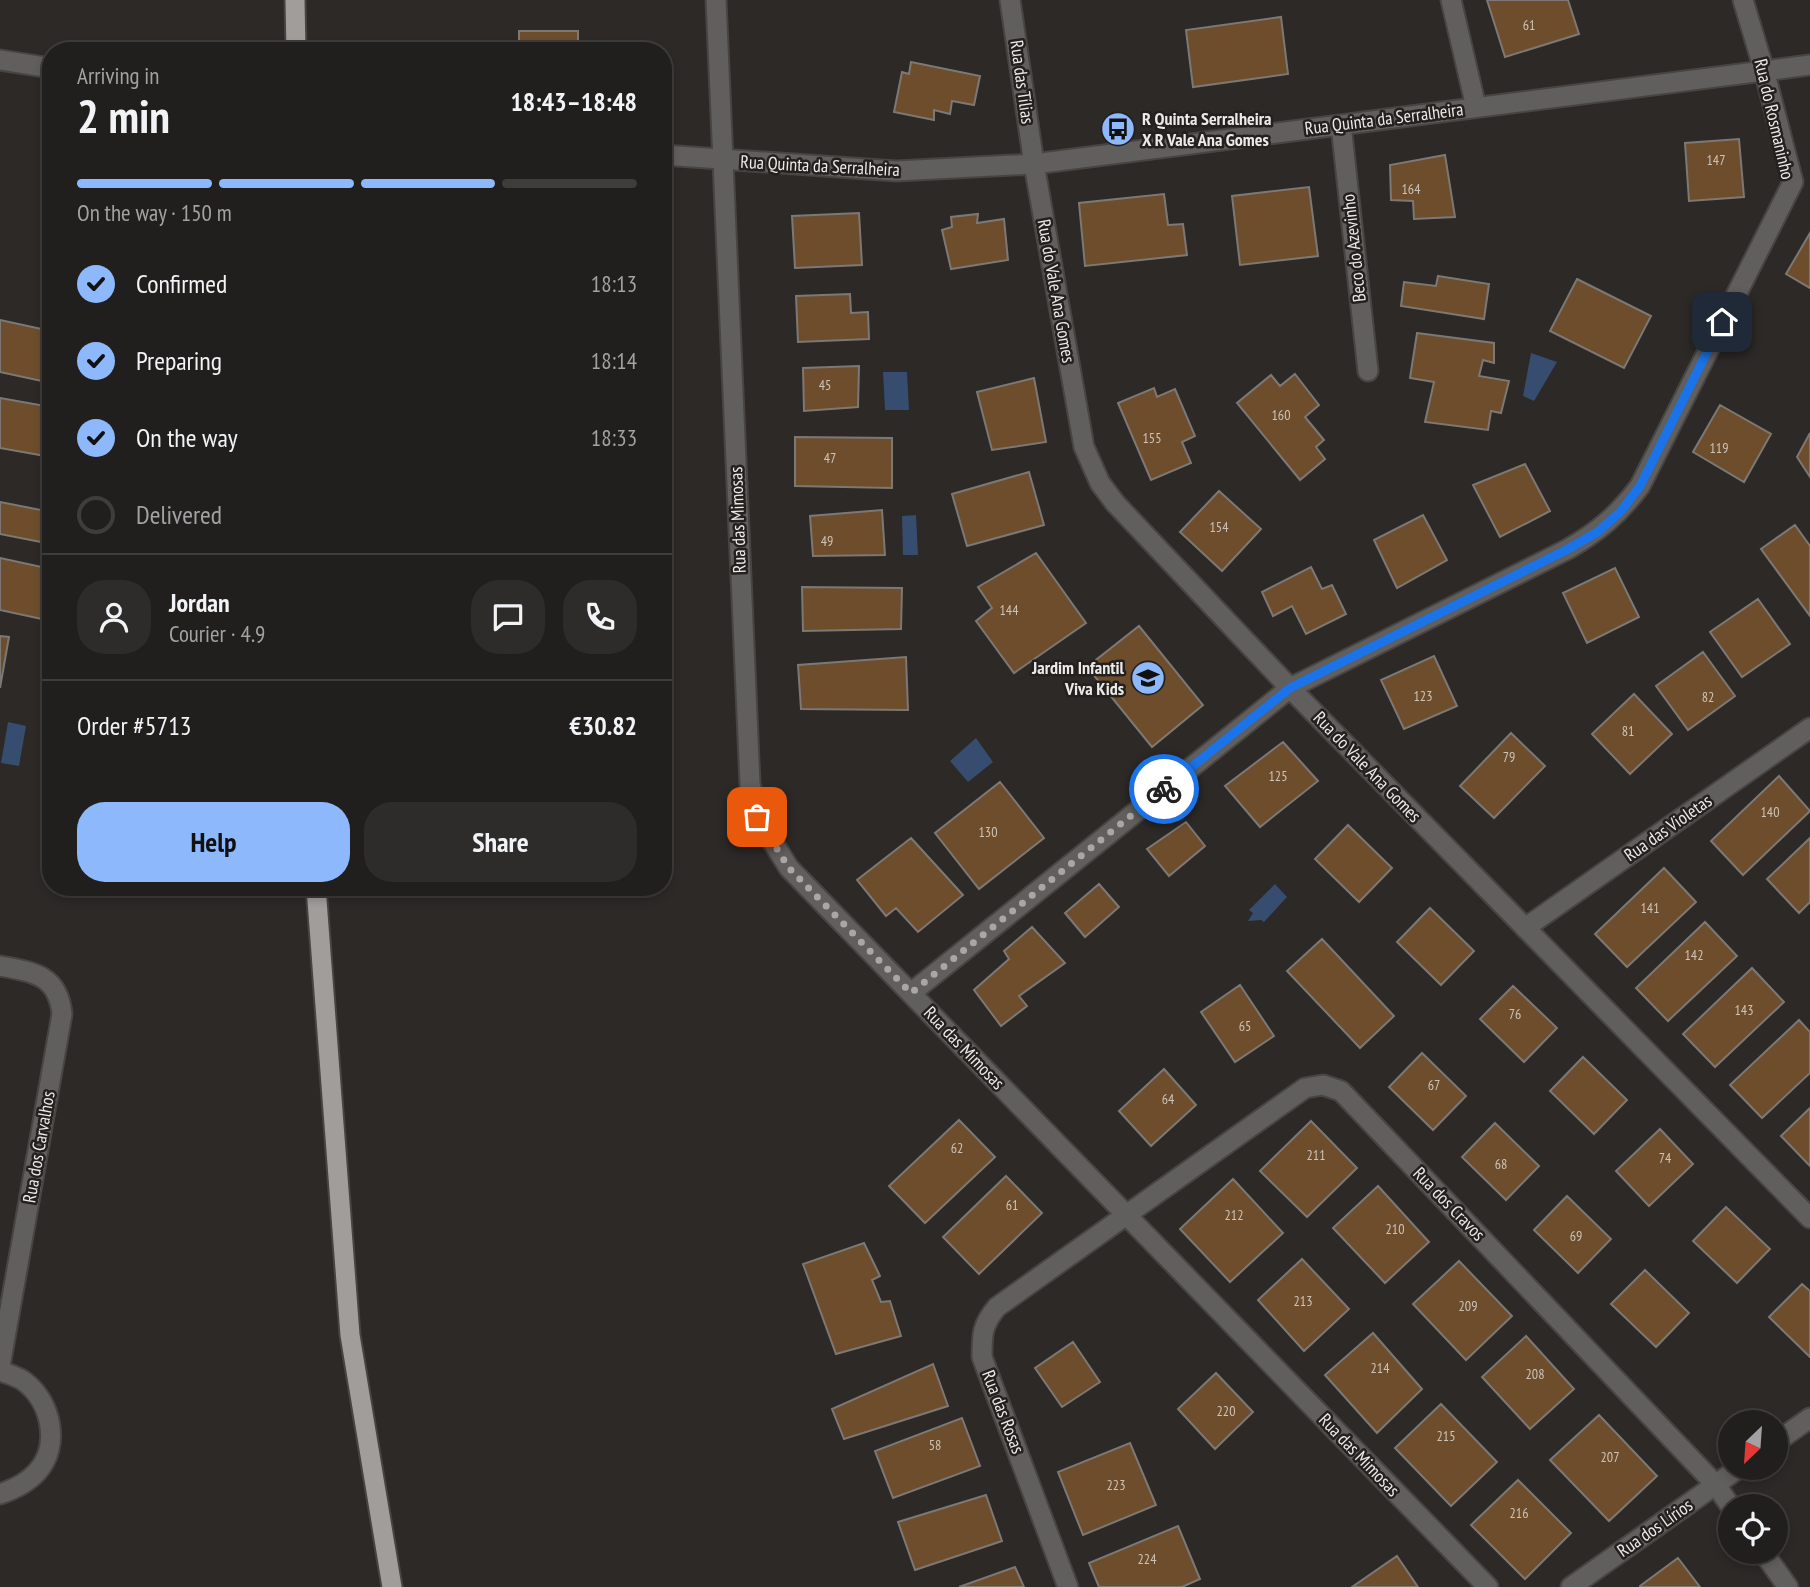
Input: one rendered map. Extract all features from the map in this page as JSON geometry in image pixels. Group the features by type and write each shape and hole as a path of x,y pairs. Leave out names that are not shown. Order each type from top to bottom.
{"highway":[{"path":"295,0 296,42"},
{"path":"317,896 350,1335 392,1587"}],"street":[{"name":"Rua das Mimosas","path":"716,0 750,784 757,817 789,868 1488,1587"},
{"name":"Rua das Tílias","path":"1010,0 1034,164"},
{"path":"1451,0 1476,107"},
{"name":"Rua do Rosmaninho","path":"911,993 1290,688 1568,549 1599,531 1621,511 1640,486 1793,182 1743,0"},
{"path":"0,60 42,67"},
{"name":"Rua Quinta da Serralheira","path":"672,156 896,171 1034,164 1810,65"},
{"name":"Beco do Azevinho","path":"1340,125 1368,371"},
{"name":"Rua do Vale Ana Gomes","path":"1034,164 1084,447 1100,483 1115,503 1290,688 1810,1219"},
{"name":"Rua das Violetas","path":"1525,928 1809,730"},
{"name":"Rua dos Carvalhos","path":"0,966 25,970 48,980 61,999 62,1014 0,1369 24,1381 42,1399 50,1422 50,1447 40,1470 22,1486 0,1494"},
{"name":"Rua dos Cravos","path":"1125,1214 1305,1088 1323,1086 1341,1091 1722,1494"},
{"name":"Rua das Rosas","path":"1068,1587 982,1357 982,1339 985,1322 997,1307 1125,1214"},
{"path":"1788,1434 1810,1418"},
{"name":"Rua dos Lírios","path":"1571,1587 1723,1480"},
{"path":"1772,1564 1788,1587"}],"water":[{"path":"1531,353 1557,362 1534,401 1523,396"},
{"path":"883,372 907,372 909,410 885,410"},
{"path":"916,515 918,555 903,555 902,516"},
{"path":"8,722 26,726 19,766 1,763"},
{"path":"976,738 993,762 968,782 950,761"},
{"path":"1275,884 1287,897 1264,922 1248,921 1253,913 1249,910"}],"building":[{"path":"1487,0 1568,0 1579,34 1505,57"},
{"path":"1281,17 1288,74 1193,87 1186,30"},
{"path":"519,31 578,31 578,42 519,42"},
{"path":"911,62 980,76 974,105 952,101 950,114 934,110 934,120 894,112 902,72 909,74"},
{"path":"1739,139 1744,197 1689,201 1685,143"},
{"path":"1445,155 1455,217 1414,219 1413,201 1391,200 1390,165"},
{"path":"1309,187 1318,256 1240,265 1232,196"},
{"path":"1164,194 1168,225 1183,224 1187,255 1085,266 1079,203"},
{"path":"859,213 862,265 795,268 792,216"},
{"path":"978,214 977,223 1004,219 1008,260 951,269 942,230 952,227 951,217"},
{"path":"1810,233 1810,288 1786,274"},
{"path":"1438,276 1489,284 1484,319 1401,306 1404,282 1436,286"},
{"path":"1577,279 1651,316 1624,368 1550,331"},
{"path":"850,294 851,313 868,312 869,339 798,342 796,296"},
{"path":"0,320 42,329 42,381 0,372"},
{"path":"1417,333 1494,343 1494,363 1483,360 1479,376 1509,381 1501,413 1491,411 1488,430 1425,422 1434,382 1410,378"},
{"path":"859,366 858,407 804,411 803,368"},
{"path":"1295,374 1319,405 1305,417 1324,440 1316,447 1325,459 1300,480 1237,403 1271,375 1280,386"},
{"path":"1034,378 1046,442 992,450 977,392"},
{"path":"1154,388 1157,397 1175,389 1195,436 1182,442 1191,463 1151,480 1118,403"},
{"path":"0,398 42,405 42,455 0,448"},
{"path":"1720,405 1771,434 1744,482 1693,452"},
{"path":"1810,433 1810,477 1797,457"},
{"path":"795,437 892,438 892,488 795,486"},
{"path":"1525,464 1550,511 1500,537 1473,485"},
{"path":"1029,472 1044,525 967,546 952,494"},
{"path":"1219,491 1261,529 1222,571 1180,532"},
{"path":"0,502 42,510 42,542 0,534"},
{"path":"882,510 885,555 813,556 810,516"},
{"path":"1423,515 1447,560 1397,588 1374,540"},
{"path":"1795,525 1810,546 1810,616 1761,549"},
{"path":"1036,553 1086,623 1014,673 976,621 992,608 978,587"},
{"path":"0,558 42,567 42,619 0,610"},
{"path":"1311,567 1322,589 1332,585 1346,614 1306,634 1292,606 1273,616 1262,592"},
{"path":"1615,568 1639,617 1587,643 1563,593"},
{"path":"802,587 902,588 901,629 803,631"},
{"path":"1758,599 1790,644 1742,677 1710,632"},
{"path":"1139,626 1203,705 1152,747 1087,667"},
{"path":"0,636 9,637 0,688"},
{"path":"1703,652 1735,696 1688,730 1656,686"},
{"path":"1434,656 1457,706 1404,729 1381,680"},
{"path":"906,657 908,710 801,709 798,665"},
{"path":"1634,694 1672,734 1630,774 1592,734"},
{"path":"1511,733 1545,766 1494,818 1460,786"},
{"path":"1283,742 1318,781 1260,827 1225,786"},
{"path":"1779,776 1810,811 1743,875 1711,841"},
{"path":"1000,782 1044,838 979,889 935,833"},
{"path":"1186,822 1205,846 1169,876 1147,849"},
{"path":"1348,825 1392,868 1359,902 1315,859"},
{"path":"911,838 963,895 918,932 896,908 886,916 857,880"},
{"path":"1810,838 1810,902 1799,913 1767,879"},
{"path":"1664,868 1696,902 1627,967 1595,934"},
{"path":"1099,884 1119,907 1085,937 1065,913"},
{"path":"1430,908 1474,951 1441,985 1397,942"},
{"path":"1705,922 1737,956 1668,1021 1636,988"},
{"path":"1032,927 1065,963 1019,996 1027,1006 1001,1026 974,990 1009,959 1004,951"},
{"path":"1322,939 1394,1016 1360,1048 1287,971"},
{"path":"1752,968 1784,1002 1715,1067 1683,1034"},
{"path":"1240,985 1274,1036 1235,1062 1201,1012"},
{"path":"1513,986 1557,1028 1524,1062 1480,1019"},
{"path":"1799,1020 1810,1032 1810,1073 1762,1118 1730,1085"},
{"path":"1422,1053 1466,1096 1433,1130 1389,1087"},
{"path":"1583,1057 1627,1100 1594,1134 1550,1091"},
{"path":"1164,1069 1196,1105 1151,1146 1119,1111"},
{"path":"1810,1108 1810,1166 1781,1136"},
{"path":"959,1120 995,1157 925,1223 889,1186"},
{"path":"1311,1121 1357,1168 1307,1217 1260,1171"},
{"path":"1495,1123 1539,1166 1506,1200 1462,1157"},
{"path":"1660,1129 1693,1164 1649,1206 1616,1171"},
{"path":"1006,1176 1042,1213 979,1274 943,1237"},
{"path":"1233,1179 1283,1233 1230,1282 1180,1229"},
{"path":"1378,1186 1429,1242 1385,1283 1333,1228"},
{"path":"1567,1196 1611,1239 1578,1273 1534,1230"},
{"path":"1726,1207 1770,1249 1737,1283 1693,1241"},
{"path":"864,1243 880,1276 872,1280 881,1302 890,1301 901,1336 836,1354 803,1264"},
{"path":"1302,1259 1349,1309 1304,1351 1258,1300"},
{"path":"1459,1261 1512,1316 1466,1360 1413,1304"},
{"path":"1645,1270 1689,1313 1656,1347 1611,1304"},
{"path":"1802,1284 1810,1291 1810,1357 1769,1317"},
{"path":"1373,1333 1422,1389 1377,1433 1325,1375"},
{"path":"1526,1336 1574,1389 1530,1429 1482,1377"},
{"path":"1073,1342 1100,1382 1062,1407 1035,1368"},
{"path":"933,1364 948,1406 844,1439 832,1409"},
{"path":"1216,1373 1253,1412 1215,1449 1178,1409"},
{"path":"1441,1404 1497,1462 1451,1506 1395,1448"},
{"path":"1599,1415 1657,1476 1609,1521 1550,1460"},
{"path":"962,1418 980,1466 893,1498 875,1451"},
{"path":"1130,1443 1156,1505 1083,1535 1058,1472"},
{"path":"1518,1480 1571,1533 1525,1579 1471,1525"},
{"path":"986,1495 1002,1541 915,1570 898,1522"},
{"path":"1178,1526 1200,1579 1182,1587 1099,1587 1089,1563"},
{"path":"1397,1556 1418,1587 1352,1587"},
{"path":"1678,1558 1700,1587 1640,1587 1640,1586"},
{"path":"1015,1567 1024,1587 959,1587"}],"way so far":[{"path":"757,817 789,868 911,993 1164,789"}],"place":[{"name":"R Quinta Serralheira X R Vale Ana Gomes","path":"1118,129"},
{"name":"Jardim Infantil Viva Kids","path":"1148,678"}],"route":[{"path":"1164,789 1290,688 1599,531 1621,511 1640,486 1722,322"}]}
